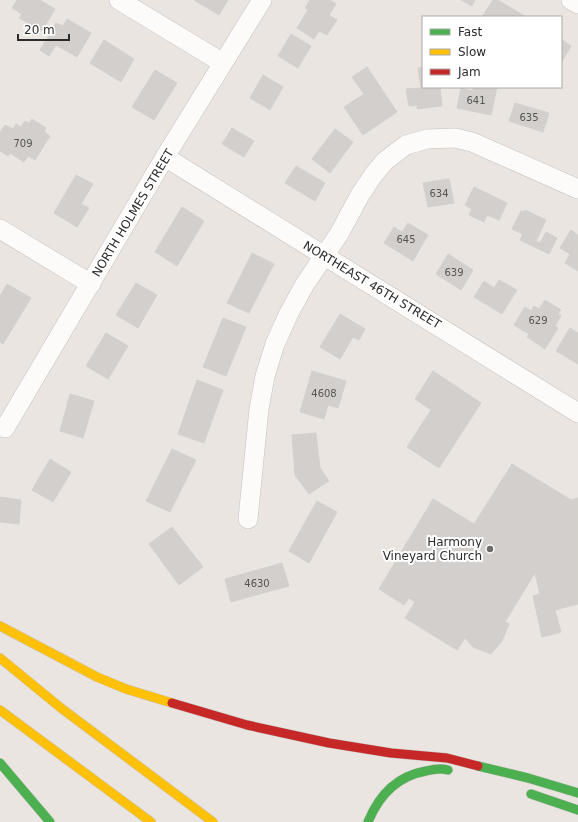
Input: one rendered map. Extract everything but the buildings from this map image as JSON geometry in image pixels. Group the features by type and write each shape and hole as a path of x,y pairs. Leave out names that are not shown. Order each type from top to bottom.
{"highway":[{"path":"0,626 97,677 126,689 186,708 247,725 329,744 391,753 447,758 528,778 578,794"},
{"path":"0,658 61,708 213,822"},
{"path":"0,710 151,822"},
{"path":"0,763 50,822"},
{"path":"368,822 376,804 400,779 419,771 443,768 458,773"},
{"path":"525,792 578,810"}],"street":[{"path":"119,0 223,63"},
{"name":"NORTH HOLMES STREET","path":"5,428 262,0"},
{"path":"571,0 578,4"},
{"path":"248,519 259,409 275,344 289,313 305,284 324,256 360,195 385,161 406,145 427,139 454,138 472,142 577,187"},
{"name":"NORTHEAST 46TH STREET","path":"166,158 578,413"},
{"path":"0,229 91,284"}],"traffic: fast":[{"path":"0,763 50,822"},
{"path":"478,766 528,778 578,793"},
{"path":"368,822 378,803 390,788 398,782 406,777 435,769 448,770"},
{"path":"531,794 578,810"}],"traffic: slow":[{"path":"0,626 97,677 126,689 172,703"},
{"path":"0,658 61,708 213,822"},
{"path":"0,710 151,822"}],"traffic: jam":[{"path":"172,703 247,725 329,743 391,753 447,758 478,766"}],"place":[{"name":"Harmony Vineyard Church","path":"490,549"}]}
